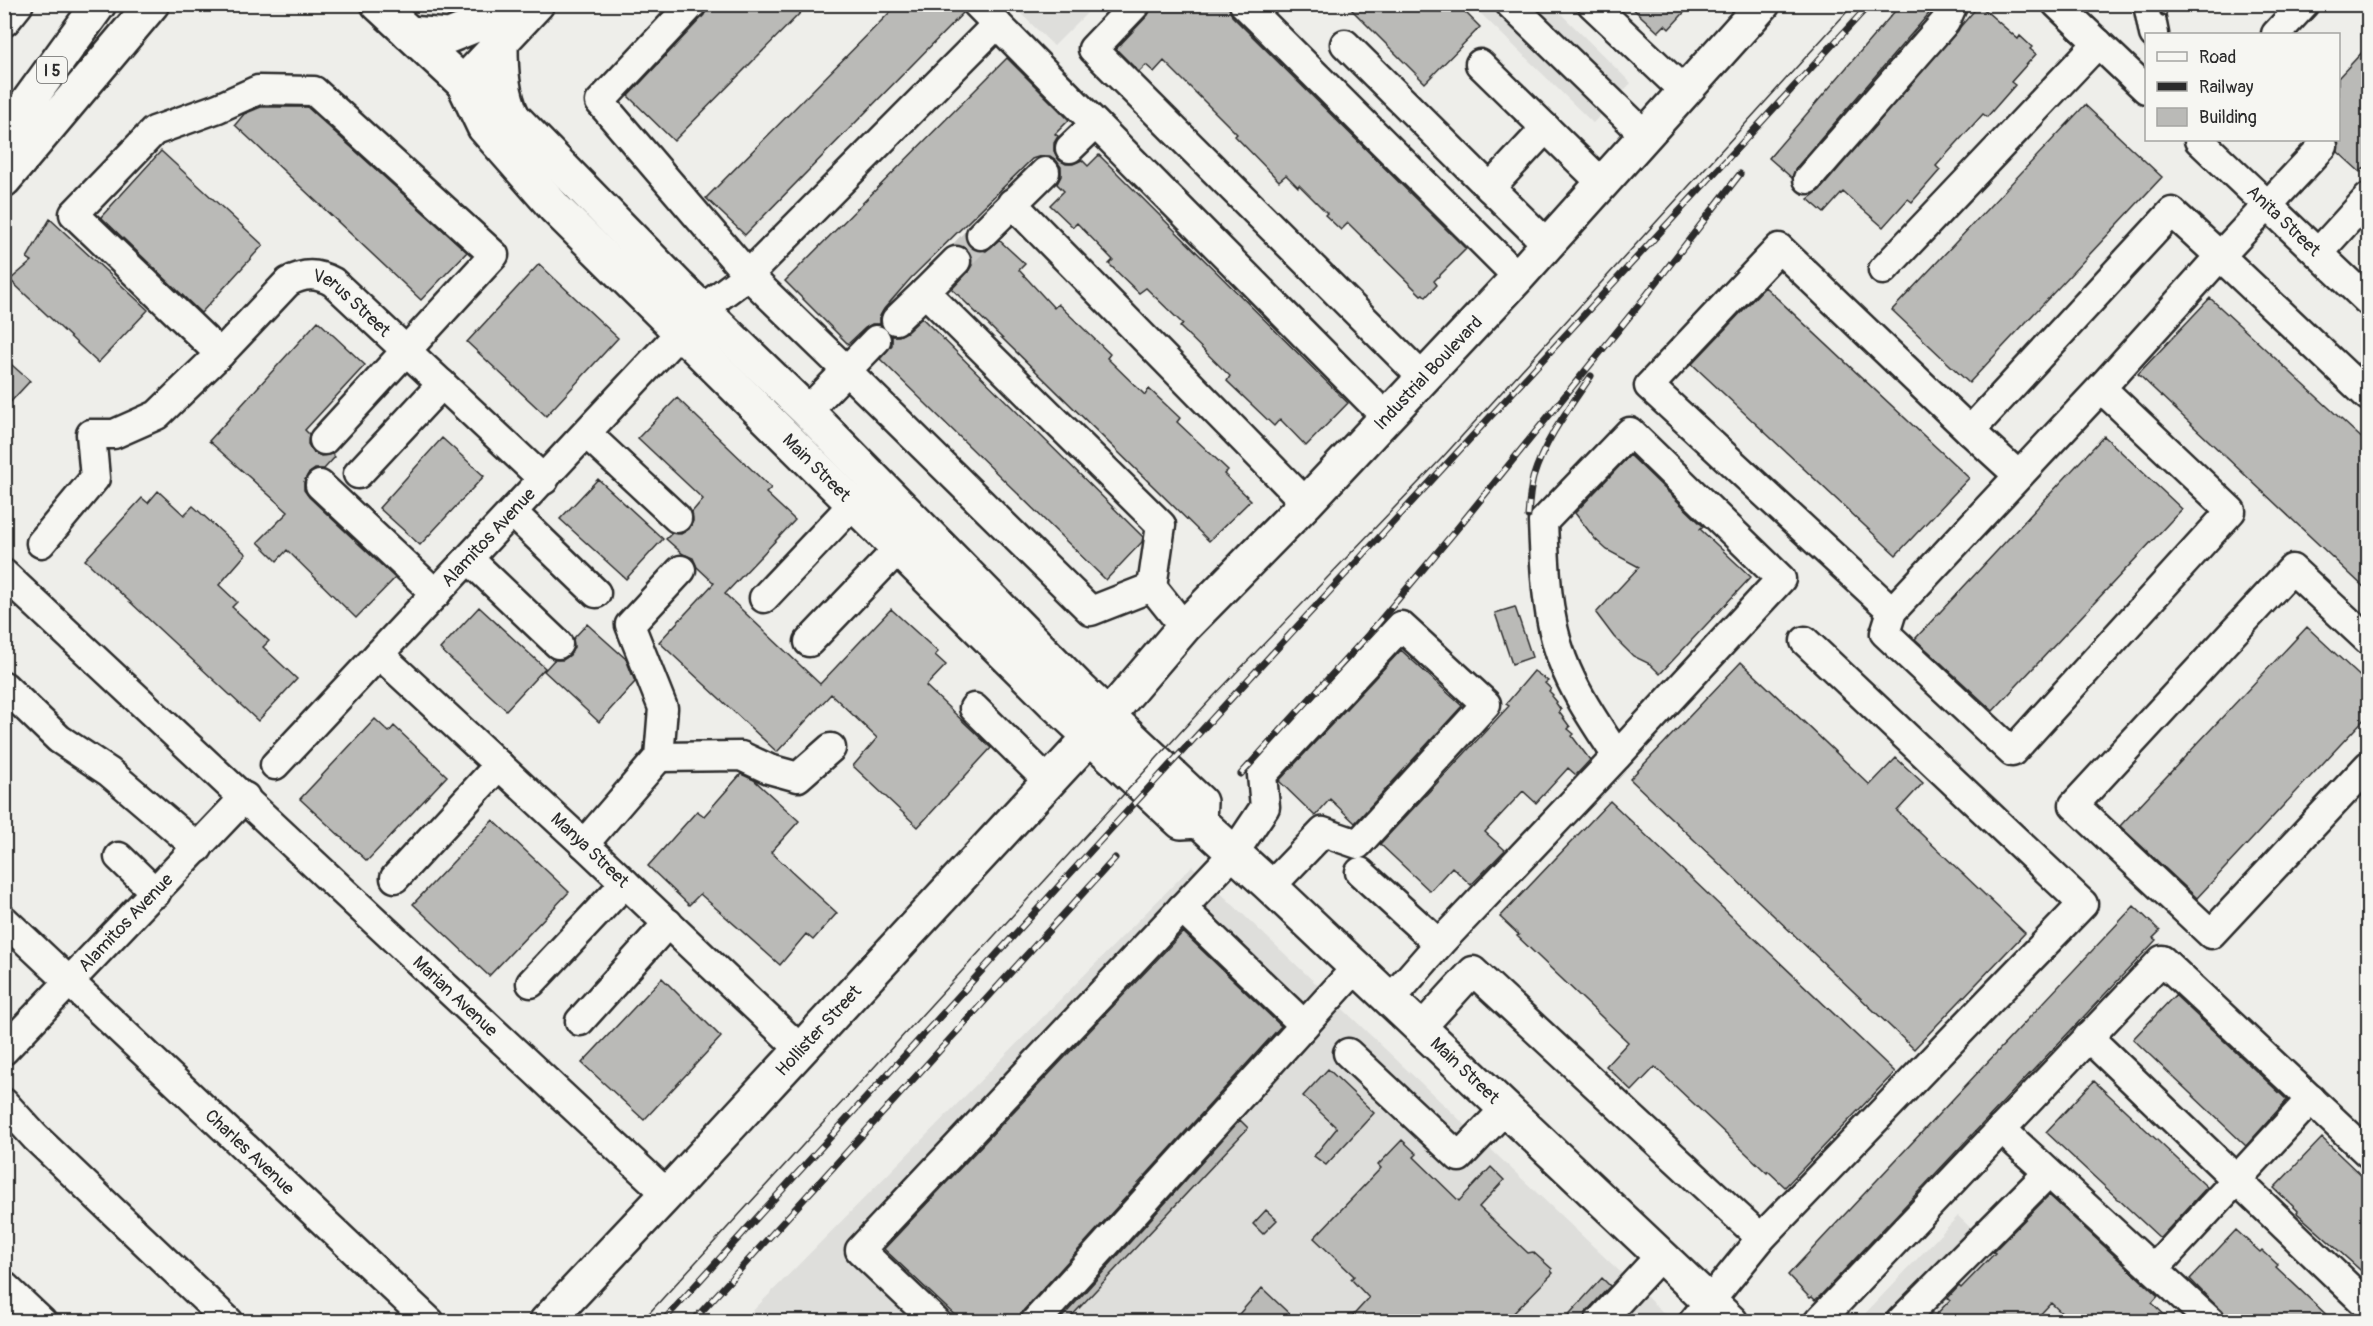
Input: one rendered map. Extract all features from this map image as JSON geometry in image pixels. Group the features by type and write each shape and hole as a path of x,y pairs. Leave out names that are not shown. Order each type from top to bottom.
{"main road":[{"path":"4,19 16,4"},
{"name":"I 5","path":"4,135 99,4"},
{"path":"4,180 152,4"},
{"name":"Main Street","path":"378,4 456,76 513,117 702,309 807,411 1099,727 1180,822 1199,821 1271,886 1661,1255 1711,1315"},
{"path":"409,33 449,36 474,26 497,4"},
{"path":"456,76 509,4"},
{"path":"456,76 501,45 537,4"},
{"name":"Industrial Boulevard","path":"1099,727 1184,627 1306,503 1518,278 1763,4"},
{"path":"501,45 502,83 505,100 513,117"},
{"name":"Main Street","path":"456,76 484,126 555,208 898,549 1099,727"},
{"name":"Hollister Street","path":"546,1322 1099,727"}],"street":[{"path":"692,4 600,102 747,275 1090,611 1152,587"},
{"path":"977,4 1386,417"},
{"path":"1136,4 1092,49 1424,379"},
{"path":"1244,4 1518,278"},
{"path":"1510,4 1646,136"},
{"path":"1592,4 1685,92"},
{"path":"1808,179 1945,22 1953,4"},
{"path":"2058,4 2145,88"},
{"path":"2148,4 2154,33"},
{"path":"2277,33 2304,4"},
{"name":"Alamitos Avenue","path":"275,765 702,309 747,275 997,24"},
{"path":"1883,270 2098,43"},
{"path":"1345,44 1547,244"},
{"path":"1480,64 1603,184"},
{"path":"220,354 74,214 154,131 258,90 314,91 494,255 324,440"},
{"path":"1070,148 1095,124"},
{"path":"1490,188 1546,128"},
{"name":"Anita Street","path":"2200,141 2368,301"},
{"path":"2101,387 2231,511 2012,752 1886,633 1892,611 2324,146"},
{"path":"981,235 1045,172"},
{"path":"2318,253 2368,198"},
{"path":"1012,204 1306,503"},
{"path":"1970,431 2172,212 2368,396"},
{"path":"1892,611 1649,386 1779,248 2018,475"},
{"path":"807,411 956,261"},
{"name":"Verus Street","path":"41,543 95,478 91,434 114,434 157,416 288,282 299,275 320,274 333,282 544,480"},
{"path":"925,292 1161,525 1152,587 1184,627"},
{"path":"358,474 441,384"},
{"path":"1390,999 1439,944 1617,756 1781,579 1630,432 1543,522 1545,583 1562,659 1580,698 1617,756"},
{"path":"587,434 677,518"},
{"path":"320,485 436,594"},
{"path":"764,598 853,504"},
{"path":"513,513 596,593"},
{"path":"809,642 898,549"},
{"path":"469,559 558,644"},
{"path":"2368,640 2292,569 2074,805 2211,934 2368,766"},
{"path":"584,844 659,756 663,708 630,625 681,570"},
{"name":"Marian Avenue","path":"4,573 667,1194"},
{"path":"936,1322 860,1250 1234,853 1265,807 1262,775 1401,626 1486,704 1358,844 1323,832 1271,886"},
{"path":"1711,1315 1761,1238 2083,904 1805,641"},
{"name":"Manya Street","path":"379,654 625,882 800,1049"},
{"path":"4,686 59,739 109,772 198,848"},
{"path":"974,708 1048,781"},
{"path":"659,756 741,756 769,769 798,777 831,748"},
{"path":"395,878 499,765"},
{"name":"Alamitos Avenue","path":"4,1050 245,797"},
{"path":"119,857 156,893"},
{"path":"1360,872 1439,944"},
{"path":"531,983 625,882"},
{"path":"1182,908 1304,1025"},
{"name":"Charles Avenue","path":"4,920 430,1322"},
{"path":"580,1021 668,923"},
{"path":"1818,1322 2162,960 2368,1153"},
{"path":"1035,1322 1357,967"},
{"path":"1421,1028 1473,971 1761,1238"},
{"path":"2088,1037 2368,1306"},
{"path":"1348,1053 1459,1156 1506,1108"},
{"path":"2154,1269 2311,1099"},
{"path":"4,1103 35,1137 228,1322"},
{"path":"2001,1129 2211,1322"},
{"path":"1900,1322 2048,1173"},
{"path":"1599,1322 1661,1255"},
{"path":"4,1286 42,1322"}],"shaded area":[{"path":"1012,5 1095,5 1054,46"},
{"path":"1472,5 1552,5 1631,83 1593,123"},
{"path":"1192,866 1672,1321 742,1322"},
{"path":"1958,1216 2069,1321 1857,1322"}],"building":[{"path":"709,4 809,4 674,141 628,96 704,15"},
{"path":"898,4 961,4 963,13 745,235 706,198"},
{"path":"1154,4 1228,4 1232,16 1466,249 1434,281 1437,285 1426,297 1421,295 1348,223 1341,230 1299,185 1298,187 1286,175 1279,181 1235,136 1237,134 1164,61 1154,72 1146,65 1139,72 1116,49 1148,15"},
{"path":"1346,4 1457,4 1480,27 1425,83"},
{"path":"1628,4 1692,4 1669,29 1665,25 1658,32"},
{"path":"1901,4 1928,4 1933,9 1796,168 1792,178 1769,158"},
{"path":"1979,5 2018,39 2020,36 2036,54 2011,82 2015,85 1987,117 1983,114 1936,166 1940,170 1912,202 1908,199 1883,227 1843,192 1824,213 1808,199 1820,190"},
{"path":"2368,46 2368,164 2360,172 2338,152 2340,76"},
{"path":"1007,58 1069,120 1055,134 1058,136 1054,143 1054,151 1059,160 1066,164 1073,164 1082,160 1088,166 1099,155 1348,403 1306,446 1280,419 1274,426 1227,381 1230,376 1180,327 1183,324 1146,288 1139,293 1109,264 1113,260 1077,223 1073,227 1050,205 1064,191 1057,184 1061,176 1061,167 1050,156 1032,159 911,278 884,309 880,316 880,324 872,324 865,328 848,344 785,281"},
{"path":"2085,105 2162,177 1969,383 1892,310"},
{"path":"261,107 307,107 467,252 421,300 235,125 244,114"},
{"path":"161,151 263,245 201,313 101,217"},
{"path":"50,219 148,310 98,363 10,280 32,261 27,258"},
{"path":"999,240 1025,264 1019,270 1054,308 1058,304 1110,354 1107,358 1145,395 1149,389 1180,418 1177,422 1228,470 1224,474 1251,500 1209,541 952,289 972,265 971,255 976,251 986,251"},
{"path":"539,264 618,338 546,416 467,342"},
{"path":"1765,287 1969,478 1896,555 1692,364"},
{"path":"2210,298 2368,444 2368,591 2138,374"},
{"path":"922,318 1143,537 1142,542 1106,580 880,359 892,345 892,336 899,336 907,332"},
{"path":"318,321 365,365 305,430 309,434 308,444 313,452 321,456 332,454 335,457 324,469 315,469 308,474 304,482 304,490 395,578 356,618 287,550 277,561 258,542 288,512 209,441"},
{"path":"4,358 30,381 4,409"},
{"path":"677,398 771,488 766,493 795,520 725,594 820,684 891,609 938,652 935,655 946,665 926,686 991,748 918,827 853,766 877,738 831,694 777,752 659,642 714,583 697,567 693,558 683,554 666,539 672,533 681,534 689,529 693,521 692,512 703,499 638,438"},
{"path":"2104,436 2182,509 1993,711 1915,639"},
{"path":"442,438 484,476 420,545 379,508"},
{"path":"1630,455 1703,526 1700,529 1751,577 1660,674 1650,664 1633,656 1614,637 1596,613 1639,567 1607,550 1595,539 1575,513"},
{"path":"598,479 663,539 626,579 560,519"},
{"path":"158,491 184,515 193,506 246,554 219,585 237,602 232,607 269,641 263,647 297,679 258,721 85,560 142,498 148,503"},
{"path":"479,607 545,668 506,710 440,649"},
{"path":"1515,607 1532,657 1512,664 1495,613"},
{"path":"587,624 626,659 635,682 599,722 544,671 554,660 563,660 570,655 574,647 573,639"},
{"path":"2307,627 2368,684 2368,715 2197,898 2120,826"},
{"path":"1401,650 1462,706 1355,823 1330,799 1315,816 1279,781"},
{"path":"1741,662 1870,785 1896,758 1923,783 1897,811 2025,933 1914,1049 1630,779"},
{"path":"1534,671 1548,681 1545,683 1551,689 1549,691 1561,710 1559,712 1570,727 1568,729 1574,734 1572,736 1590,760 1576,775 1568,768 1536,803 1523,791 1485,832 1505,850 1471,885 1452,867 1430,891 1380,844 1509,706 1506,704"},
{"path":"375,719 389,732 394,726 447,776 367,861 300,799"},
{"path":"741,774 754,780 799,821 771,852 837,913 813,940 806,934 780,965 700,894 689,905 648,866 697,811 704,816"},
{"path":"1610,801 1895,1072 1785,1187 1768,1171 1767,1173 1655,1067 1632,1091 1606,1066 1628,1042 1500,917"},
{"path":"493,820 569,892 489,976 413,904"},
{"path":"2134,906 2160,931 2153,938 2156,940 1820,1296 1815,1300 1810,1298 1788,1275"},
{"path":"1183,932 1281,1026 1023,1311 1019,1322 962,1322 884,1249"},
{"path":"662,978 721,1037 644,1120 582,1063"},
{"path":"2175,995 2287,1100 2246,1146 2133,1039"},
{"path":"1328,1069 1374,1113 1326,1165 1314,1156 1337,1128 1303,1096"},
{"path":"2094,1081 2207,1187 2160,1238 2046,1132"},
{"path":"1240,1120 1248,1128 1066,1322 1058,1322"},
{"path":"2322,1138 2368,1182 2368,1277 2297,1213 2298,1211 2274,1188"},
{"path":"1402,1140 1417,1154 1414,1157 1459,1201 1491,1167 1504,1180 1479,1207 1528,1253 1533,1252 1552,1269 1553,1273 1505,1322 1347,1322 1369,1298 1351,1279 1354,1276 1314,1238 1381,1168 1378,1165"},
{"path":"2049,1195 2158,1296 2152,1303 2172,1322 2071,1322 2051,1303 2033,1322 1929,1322 1950,1300 1948,1298 1959,1286 1961,1288"},
{"path":"1266,1210 1277,1220 1263,1234 1253,1224"},
{"path":"2236,1230 2278,1265 2276,1267 2334,1322 2232,1322 2190,1279"},
{"path":"1602,1278 1610,1286 1587,1311 1583,1322 1562,1322"},
{"path":"1262,1288 1298,1322 1232,1322"}],"tunnel":[{"path":"956,261 981,235"}],"tram line":[{"path":"641,1322 1210,700 1442,458 1854,4"}],"railway":[{"path":"662,1322 1098,843 1870,4"},
{"path":"2163,13 2169,4"},
{"path":"1645,297 1740,174"},
{"path":"1241,774 1368,635 1650,291"},
{"path":"1528,516 1530,492 1538,464 1558,425 1591,376"},
{"path":"692,1322 1115,858"}]}
